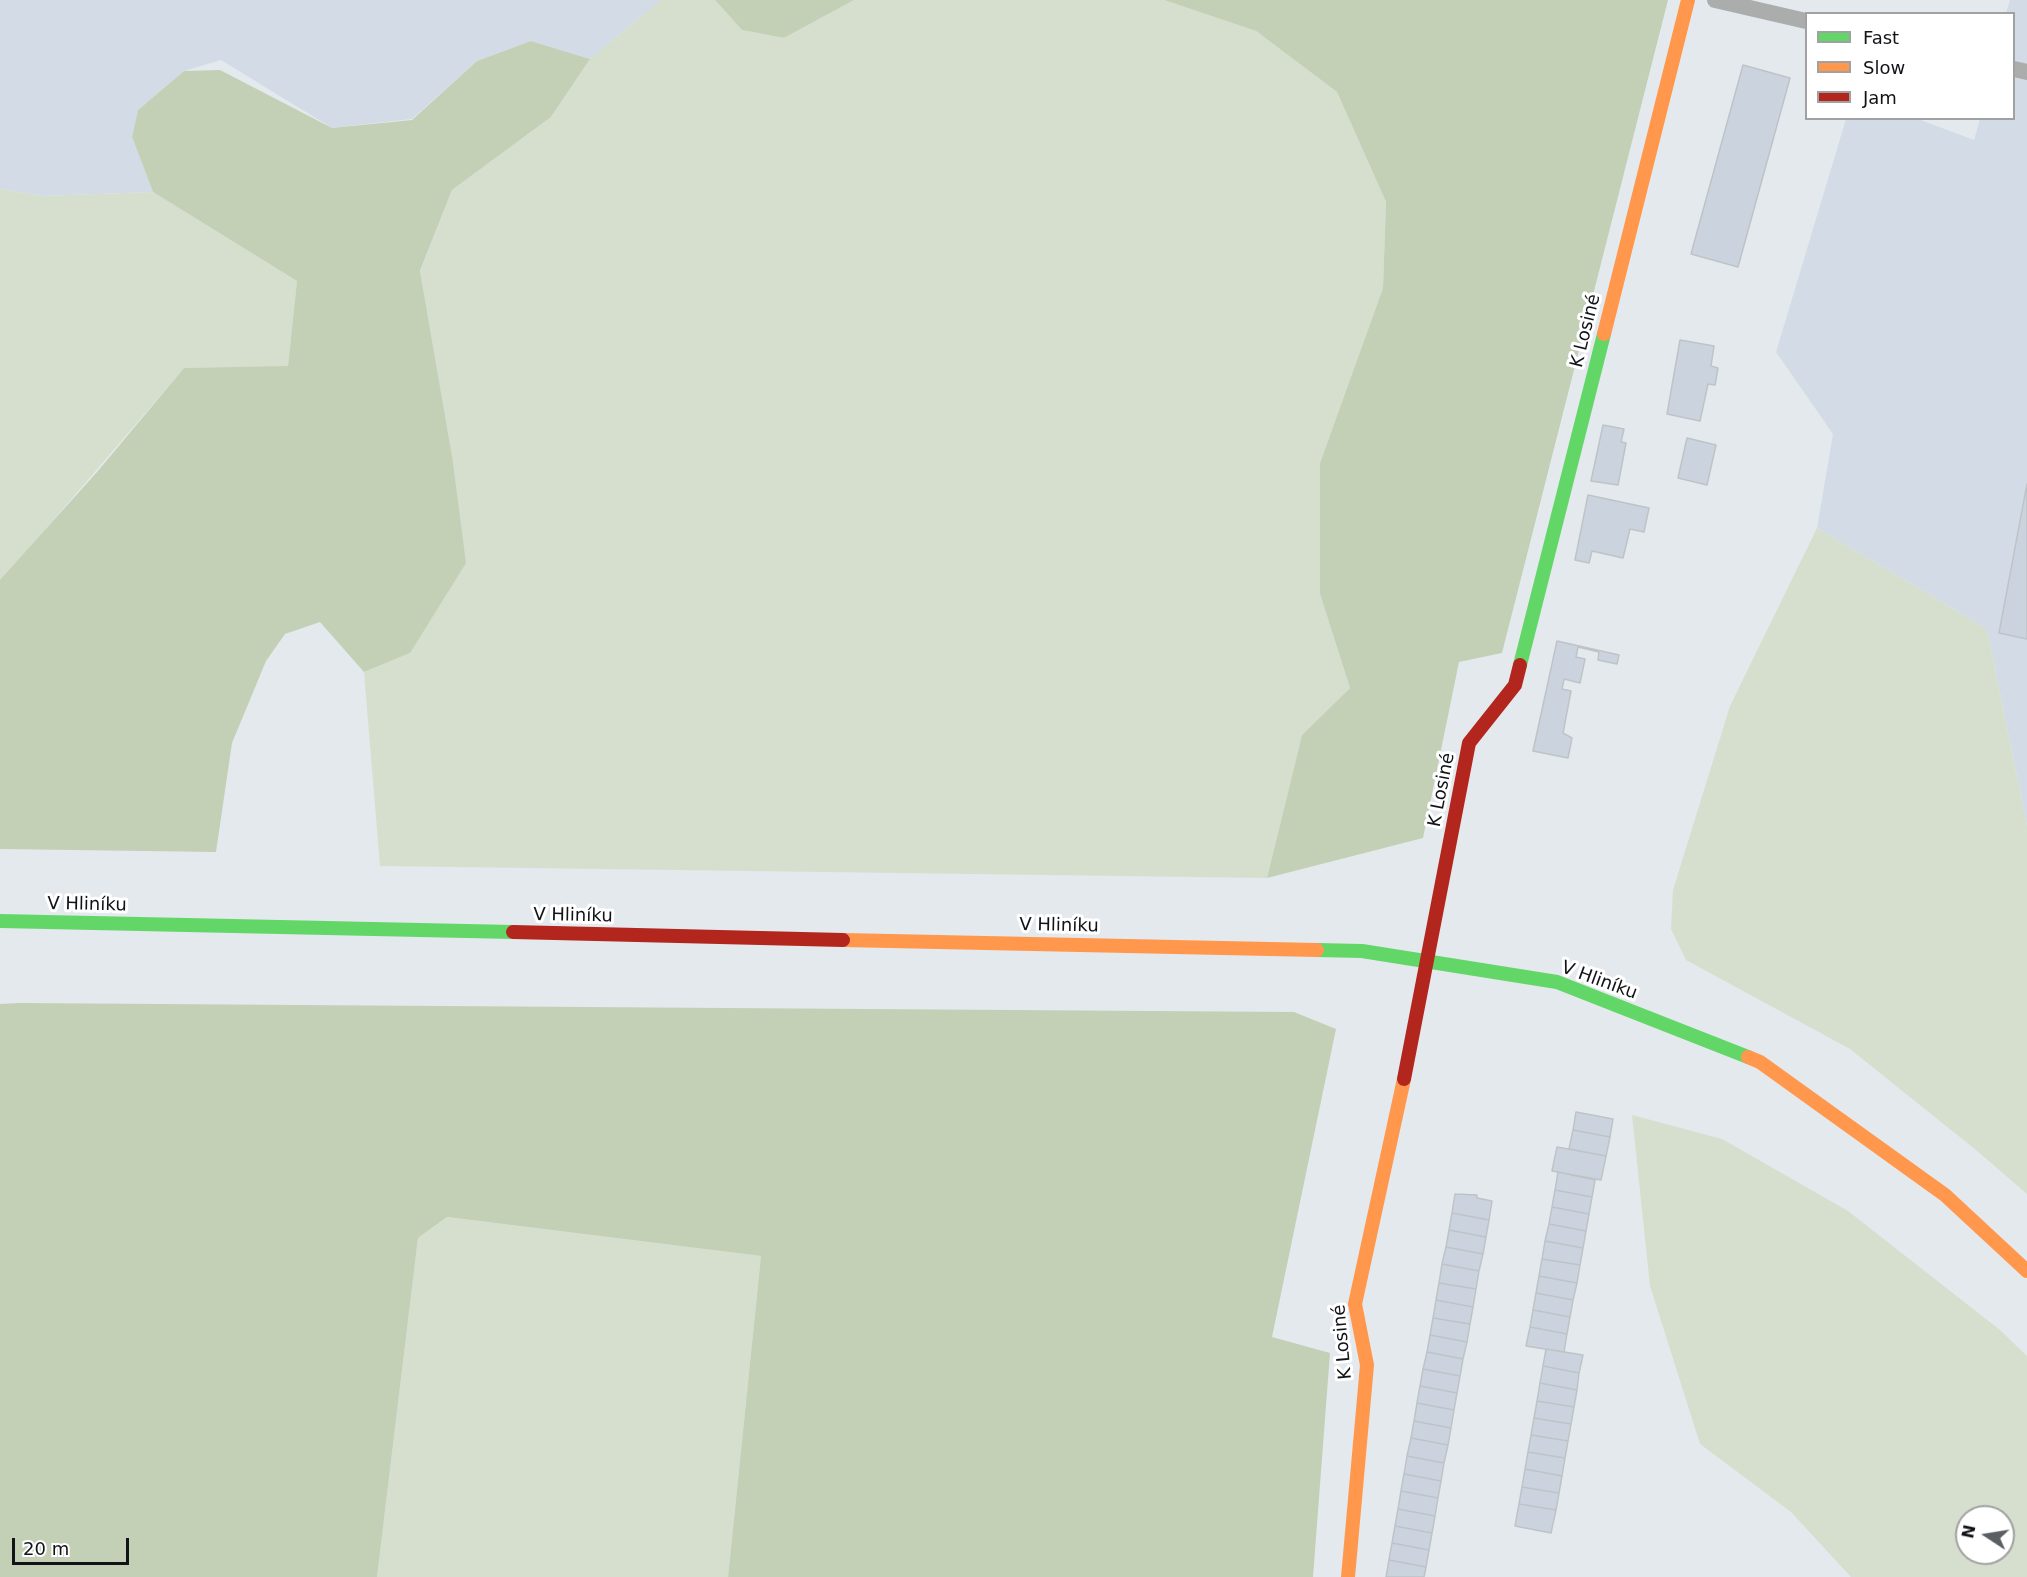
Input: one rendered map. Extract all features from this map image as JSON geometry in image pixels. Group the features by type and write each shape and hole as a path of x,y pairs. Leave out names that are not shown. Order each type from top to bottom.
{"main road":[{"name":"K Losiné","path":"1348,1577 1367,1365 1355,1304 1428,962 1469,743 1515,685 1688,0"},
{"name":"V Hliníku","path":"0,921 1362,951 1557,982 1760,1062 1945,1195 2027,1271"}],"lane":[{"path":"1715,0 1805,21"}],"shaded area":[{"path":"0,0 661,0 590,59 531,41 477,61 412,119 332,128 221,60 184,71 138,110 132,137 153,192 43,196 0,189"},
{"path":"2010,0 2027,0 2027,826 1987,629 1817,528 1833,434 1776,352 1846,120 1921,120 1974,140 1980,120 2015,120 2015,12 2006,12"}],"green space":[{"path":"661,0 715,0 742,30 784,38 854,0 1164,0 1256,31 1337,92 1386,202 1383,288 1320,463 1320,594 1350,688 1302,735 1267,878 380,866 364,672 410,653 452,456 420,272 452,190 551,117 590,59"},
{"path":"715,0 854,0 784,38 742,30"},
{"path":"1164,0 1668,0 1502,653 1459,662 1423,838 1267,878 1302,735 1350,688 1320,594 1320,463 1383,288 1386,202 1337,92 1256,31"},
{"path":"531,41 590,59 551,117 452,190 420,271 452,456 466,563 410,653 364,672 320,622 285,634 266,661 232,743 216,852 0,849 0,580 97,472 184,368 288,366 297,281 153,192 132,137 138,110 184,71 220,70 332,128 412,120 477,61"},
{"path":"0,189 43,196 153,192 297,281 288,367 184,368 2,580 0,580"},
{"path":"1817,528 1987,629 2027,826 2027,1194 1850,1049 1686,960 1671,929 1673,890 1730,706"},
{"path":"0,1004 1294,1012 1336,1029 1272,1337 1330,1353 1313,1577 728,1577 761,1256 447,1217 418,1238 377,1577 0,1577"},
{"path":"1632,1115 1722,1139 1848,1211 2000,1330 2027,1356 2027,1577 1851,1577 1791,1512 1700,1444 1650,1286"},
{"path":"447,1217 761,1256 728,1577 377,1577 418,1238"}],"building":[{"path":"1743,65 1790,78 1738,267 1691,254"},
{"path":"1680,340 1714,346 1711,366 1718,368 1715,385 1708,384 1700,421 1667,414"},
{"path":"1603,425 1624,429 1621,442 1626,443 1618,485 1591,481"},
{"path":"1687,438 1716,445 1707,485 1678,478"},
{"path":"2027,484 2027,639 1999,633"},
{"path":"1588,495 1649,508 1644,532 1630,529 1623,558 1592,551 1589,563 1575,560"},
{"path":"1557,641 1619,655 1617,664 1598,660 1599,652 1578,647 1576,657 1585,659 1580,683 1564,679 1562,689 1571,691 1563,733 1572,738 1568,758 1533,751"},
{"path":"1576,1112 1613,1119 1610,1137 1573,1130"},
{"path":"1573,1130 1610,1137 1606,1156 1569,1149"},
{"path":"1557,1147 1606,1156 1601,1180 1552,1171"},
{"path":"1558,1172 1595,1180 1592,1197 1555,1190"},
{"path":"1555,1190 1592,1197 1589,1214 1552,1207"},
{"path":"1455,1194 1477,1195 1477,1198 1492,1201 1489,1220 1452,1213"},
{"path":"1552,1207 1589,1214 1586,1231 1549,1224"},
{"path":"1452,1213 1489,1220 1486,1237 1449,1230"},
{"path":"1549,1224 1586,1231 1583,1248 1545,1241"},
{"path":"1449,1230 1486,1237 1483,1254 1446,1247"},
{"path":"1545,1241 1583,1248 1580,1265 1542,1259"},
{"path":"1446,1247 1483,1254 1479,1271 1442,1264"},
{"path":"1542,1259 1580,1265 1577,1283 1539,1276"},
{"path":"1442,1264 1479,1271 1476,1289 1439,1283"},
{"path":"1539,1276 1577,1283 1573,1300 1536,1293"},
{"path":"1439,1283 1476,1289 1473,1307 1436,1300"},
{"path":"1536,1293 1573,1300 1570,1317 1533,1310"},
{"path":"1436,1300 1473,1307 1470,1324 1433,1318"},
{"path":"1533,1310 1570,1317 1567,1334 1530,1327"},
{"path":"1433,1318 1470,1324 1467,1342 1430,1335"},
{"path":"1530,1327 1567,1334 1564,1352 1526,1346"},
{"path":"1430,1335 1467,1342 1463,1359 1427,1352"},
{"path":"1546,1349 1583,1355 1579,1373 1543,1366"},
{"path":"1427,1352 1463,1359 1460,1376 1423,1369"},
{"path":"1543,1366 1579,1373 1577,1390 1540,1383"},
{"path":"1423,1369 1460,1376 1457,1393 1420,1386"},
{"path":"1540,1383 1577,1390 1574,1407 1537,1401"},
{"path":"1420,1386 1457,1393 1454,1410 1417,1403"},
{"path":"1537,1401 1574,1407 1571,1424 1534,1418"},
{"path":"1417,1403 1454,1410 1451,1428 1414,1421"},
{"path":"1534,1418 1571,1424 1568,1441 1531,1435"},
{"path":"1414,1421 1451,1428 1448,1445 1411,1438"},
{"path":"1531,1435 1568,1441 1565,1458 1528,1452"},
{"path":"1411,1438 1448,1445 1444,1463 1407,1456"},
{"path":"1528,1452 1565,1458 1562,1476 1525,1469"},
{"path":"1407,1456 1444,1463 1441,1481 1404,1474"},
{"path":"1525,1469 1562,1476 1559,1493 1522,1487"},
{"path":"1404,1474 1441,1481 1438,1498 1401,1491"},
{"path":"1522,1487 1559,1493 1556,1510 1519,1504"},
{"path":"1401,1491 1438,1498 1435,1516 1398,1509"},
{"path":"1519,1504 1556,1510 1551,1533 1515,1526"},
{"path":"1398,1509 1435,1516 1432,1533 1395,1526"},
{"path":"1395,1526 1432,1533 1429,1550 1392,1543"},
{"path":"1392,1543 1429,1550 1426,1567 1389,1560"},
{"path":"1389,1560 1426,1567 1424,1577 1386,1577"}],"traffic: fast":[{"path":"1520,665 1604,334"},
{"path":"0,921 513,932"},
{"path":"1317,950 1362,951 1557,982 1748,1057"}],"traffic: slow":[{"path":"1604,334 1688,0"},
{"path":"843,940 1317,950"},
{"path":"1748,1057 1760,1062 1945,1195 2027,1271"},
{"path":"1348,1577 1367,1365 1355,1304 1404,1079"}],"traffic: jam":[{"path":"1404,1079 1469,743 1515,685 1520,665"},
{"path":"513,932 843,940"}]}
